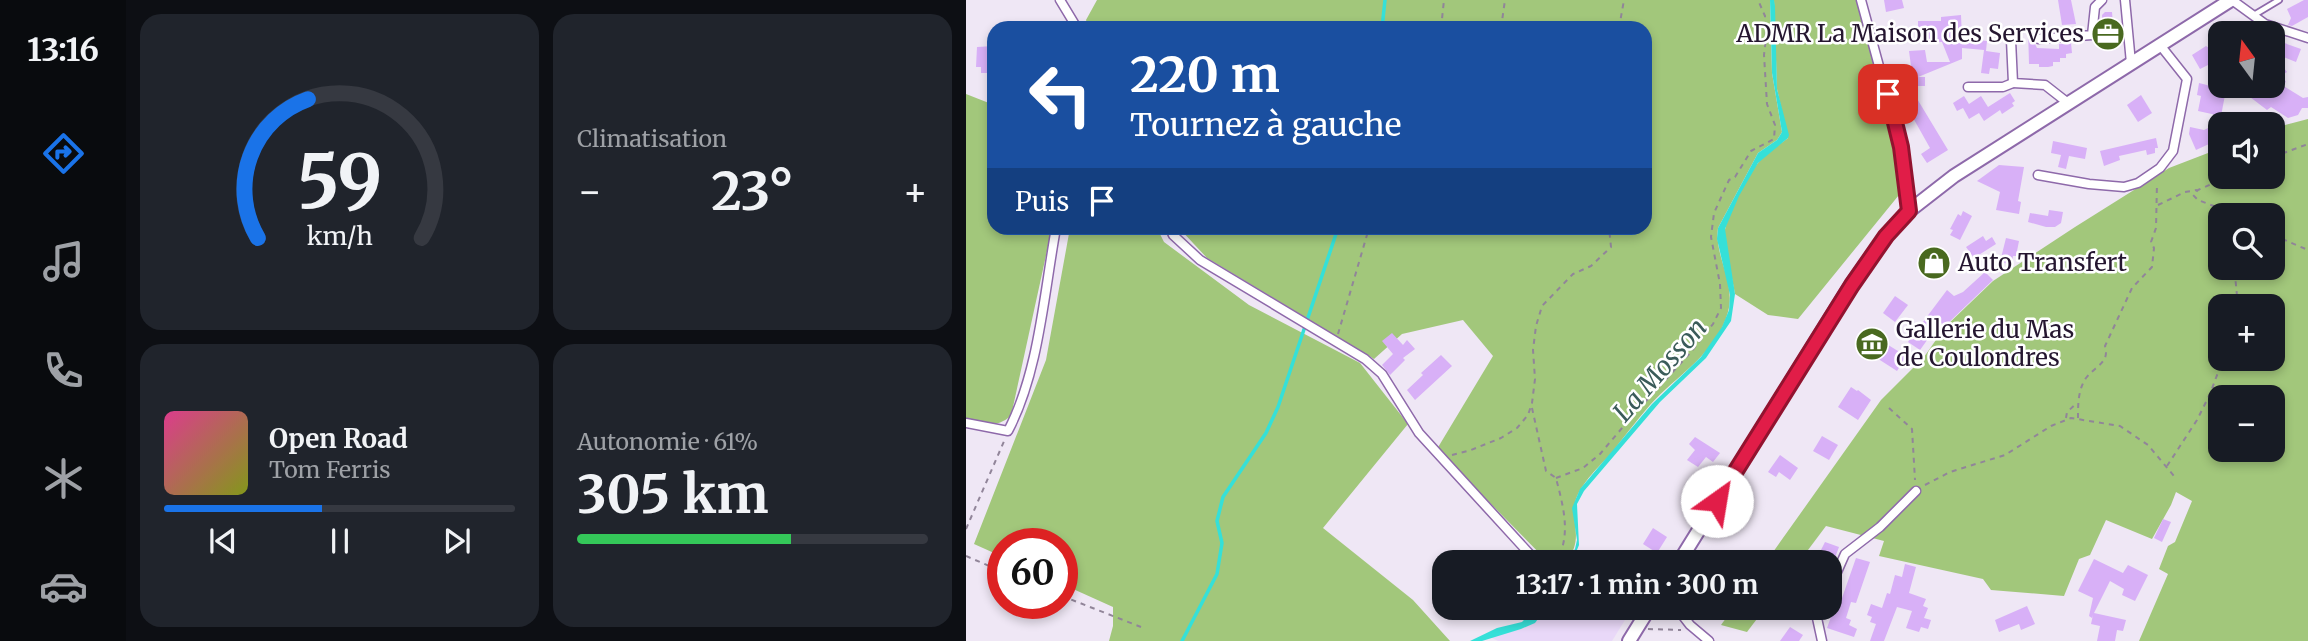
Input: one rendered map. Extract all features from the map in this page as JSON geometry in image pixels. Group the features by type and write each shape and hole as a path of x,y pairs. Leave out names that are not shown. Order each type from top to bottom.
{"main road":[{"path":"1686,550 1852,285 1886,236 1909,211 1954,176 2232,0"},
{"path":"1629,641 1642,620"}],"street":[{"path":"1059,0 1072,21"},
{"path":"1861,0 1901,147 1909,211"},
{"path":"2039,40 2092,35 2095,7 2102,0"},
{"path":"2125,0 2131,63"},
{"path":"2232,0 2265,24 2308,38"},
{"path":"2011,40 2013,83"},
{"path":"2038,174 2089,184 2124,187 2138,183 2160,168 2173,151 2187,79 2160,45"},
{"path":"1968,87 2003,87 2013,83 2045,85 2068,103"},
{"path":"966,423 1008,431 1020,408 1037,338 1055,235"},
{"path":"1174,235 1200,260 1365,359 1382,374 1419,433 1526,550"},
{"path":"1842,561 1845,554 1880,527 1916,491"},
{"path":"1687,620 1709,641"},
{"path":"1817,620 1822,641"}],"lane":[{"path":"2253,15 2279,0"}],"path":[{"path":"1442,21 1444,0"},
{"path":"1502,21 1505,0"},
{"path":"1620,21 1624,0"},
{"path":"1556,478 1583,468 1600,454 1691,352 1713,324 1721,307 1720,284 1710,237 1714,213 1729,180 1735,177 1751,151 1774,139 1775,125 1767,104 1765,16 1758,0"},
{"path":"2285,153 2308,144"},
{"path":"2066,420 2067,412 2077,403 2087,377 2108,354 2105,346 2132,288 2152,267 2154,248 2151,242 2156,228 2158,205 2155,192 2160,168"},
{"path":"2158,205 2185,192 2208,186"},
{"path":"2198,190 2193,195 2198,201 2208,205"},
{"path":"1334,340 1341,329 1345,304 1367,235"},
{"path":"1441,458 1501,438 1517,428 1528,415 1535,379 1533,350 1536,326 1542,306 1573,274 1591,266 1611,247 1610,235"},
{"path":"2285,241 2308,250"},
{"path":"2166,467 2197,420 2219,371"},
{"path":"2077,403 2079,419"},
{"path":"1531,407 1546,471 1556,478 1563,508 1566,534 1562,550"},
{"path":"1889,408 1912,429 1916,491"},
{"path":"1916,491 1933,479 1950,472 2005,455 2051,426 2066,420 2079,419 2120,426 2148,444 2174,476"},
{"path":"966,529 1008,431"},
{"path":"966,556 987,565"},
{"path":"1078,602 1141,627"},
{"path":"1647,629 1696,630"}],"shaded area":[{"path":"1097,0 1770,0 1772,73 1782,132 1777,140 1758,153 1718,228 1719,249 1730,301 1723,327 1706,352 1650,405 1582,487 1574,507 1576,533 1573,550 1536,550 1437,449 1493,356 1463,320 1402,334 1374,359 1207,258 1186,235 1652,235 1652,21 1086,21"},
{"path":"1770,0 1774,0 1777,89 1789,135 1758,163 1739,196 1725,229 1735,294 1731,321 1706,358 1660,402 1584,491 1577,504 1579,545 1574,550 1577,540 1572,508 1580,489 1652,404 1701,357 1722,327 1729,310 1730,295 1717,239 1718,228 1758,153 1777,140 1782,132 1772,73"},
{"path":"1774,0 1861,0 1898,147 1903,190 1798,319 1768,315 1735,294 1724,237 1732,209 1753,170 1764,156 1788,138 1777,89"},
{"path":"966,94 987,102 987,235 1050,235 1011,416 995,424 966,419"},
{"path":"2308,119 2308,641 2139,641 2168,574 2159,569 2168,546 2175,542 2192,501 2176,492 2152,539 2106,520 2090,555 2079,559 2064,596 1991,590 1983,579 1879,556 1884,541 1826,526 1808,550 1775,550 1881,400 1924,357 1945,327 1993,281 2169,168 2208,153 2208,189 2285,189 2285,125"},
{"path":"1069,235 1160,235 1164,242 1249,305 1360,363 1408,424 1323,528 1413,600 1450,641 1109,641 1113,626 1113,607 1078,591 1078,528 987,528 987,550 974,544 1046,360"},
{"path":"1536,620 1625,620 1612,641 1498,641 1490,637"},
{"path":"1537,620 1521,629 1482,641 1470,641 1497,628"},
{"path":"1725,620 1756,620 1747,632 1721,625"}],"building":[{"path":"1884,0 1902,0 1904,8 1886,12"},
{"path":"2058,0 2071,0 2076,24 2062,25"},
{"path":"2308,0 2308,17 2292,26 2288,25 2291,18 2287,9"},
{"path":"2112,12 2114,36 2103,36 2102,15"},
{"path":"1961,15 1962,38 1987,41 1986,51 2000,53 1998,69 1990,68 1989,74 1981,73 1984,50 1962,48 1962,59 1918,77 1925,77 1925,86 1915,86 1915,78 1909,80 1909,51 1925,50 1927,62 1950,62 1942,42 1918,42 1918,21 1941,21 1941,17"},
{"path":"2028,29 2035,29 2033,40 2037,48 2059,49 2059,44 2071,43 2072,53 2066,54 2066,58 2060,58 2060,62 2053,62 2053,66 2039,67 2039,64 2029,64"},
{"path":"2286,44 2301,49 2296,62 2286,58"},
{"path":"987,46 987,73 981,73 981,67 976,67 977,47"},
{"path":"2206,46 2208,65 2200,69 2192,55"},
{"path":"2199,83 2208,86 2208,98 2224,98 2222,112 2198,111 2201,96 2197,95"},
{"path":"2286,87 2303,98 2308,97 2308,108 2302,108 2298,115 2288,118 2285,112 2279,112 2271,107 2267,110 2251,98 2286,98"},
{"path":"2010,93 2015,101 2012,103 2014,106 2002,114 2000,110 1984,121 1979,113 1969,119 1963,108 1957,111 1953,103 1964,96 1969,104 1981,96 1988,107"},
{"path":"2141,95 2152,113 2138,122 2127,105"},
{"path":"1902,97 1916,97 1948,150 1927,163 1921,154 1930,148 1912,116 1909,118"},
{"path":"2190,127 2204,130 2208,128 2208,144 2196,150 2189,134"},
{"path":"2156,138 2158,148 2155,148 2155,153 2147,155 2146,150 2119,156 2120,160 2104,166 2100,151"},
{"path":"2053,141 2087,148 2085,159 2069,156 2066,169 2058,167 2061,155 2051,153"},
{"path":"1999,165 2024,167 2018,201 2021,202 2019,214 1996,210 2000,192 1977,181"},
{"path":"2049,210 2063,212 2061,223 2055,227 2028,222 2030,213 2048,216"},
{"path":"1963,211 1972,216 1960,240 1950,235 1953,230 1950,229 1958,214 1961,216"},
{"path":"1983,236 1986,241 1992,237 1996,244 1974,258 1966,247"},
{"path":"2006,238 2019,241 2016,256 2013,256 2009,264 2000,262"},
{"path":"1985,272 1993,280 1945,326 1940,322 1920,350 1908,342 1947,290 1954,296 1963,292"},
{"path":"1895,296 1908,305 1895,322 1883,313"},
{"path":"1864,330 1906,356 1897,371 1855,344"},
{"path":"1392,333 1403,345 1407,340 1415,349 1403,358 1405,360 1390,375 1382,365 1393,354 1382,341"},
{"path":"1441,355 1452,366 1415,400 1407,390"},
{"path":"1851,387 1871,400 1858,420 1838,407"},
{"path":"1822,436 1838,445 1829,460 1813,451"},
{"path":"1695,437 1720,453 1713,462 1706,457 1698,467 1687,460 1695,450 1689,444"},
{"path":"1780,455 1798,468 1790,480 1779,472 1776,477 1768,472"},
{"path":"2163,519 2171,522 2162,542 2154,538"},
{"path":"1653,528 1667,537 1659,550 1652,550 1643,544"},
{"path":"1825,542 1839,547 1838,550 1821,550"},
{"path":"1856,558 1870,562 1856,603 1851,602 1846,618 1851,620 1849,625 1857,629 1854,637 1827,628 1830,620 1842,620 1842,598"},
{"path":"2094,559 2123,573 2128,565 2148,575 2135,601 2122,595 2124,589 2110,581 2094,613 2126,620 2123,631 2117,630 2115,641 2097,641 2100,626 2091,624 2093,615 2092,618 2089,616 2093,598 2078,591"},
{"path":"1905,564 1916,567 1909,593 1926,599 1923,606 1928,608 1924,618 1931,620 1928,629 1921,627 1919,632 1906,628 1912,611 1897,607 1884,641 1870,641 1876,624 1870,622 1872,617 1867,615 1871,604 1882,608 1887,593 1890,594 1895,575 1902,577"},
{"path":"2027,606 2035,624 2021,630 2019,624 1999,632 1995,620"},
{"path":"1790,627 1803,635 1799,641 1780,641"}],"waterway":[{"path":"1383,21 1385,0"},
{"path":"1182,641 1217,574 1222,543 1217,521 1223,497 1266,433 1278,407 1336,235"}],"place":[{"name":"ADMR La Maison des Services","path":"2108,34"},
{"name":"Auto Transfert","path":"1934,263"},
{"name":"Gallerie du Mas de Coulondres","path":"1872,344"}],"route":[{"path":"1717,501 1852,285 1886,236 1909,211 1901,147 1888,94"}],"water label":[{"name":"La Mosson","path":"1660,370"}]}
